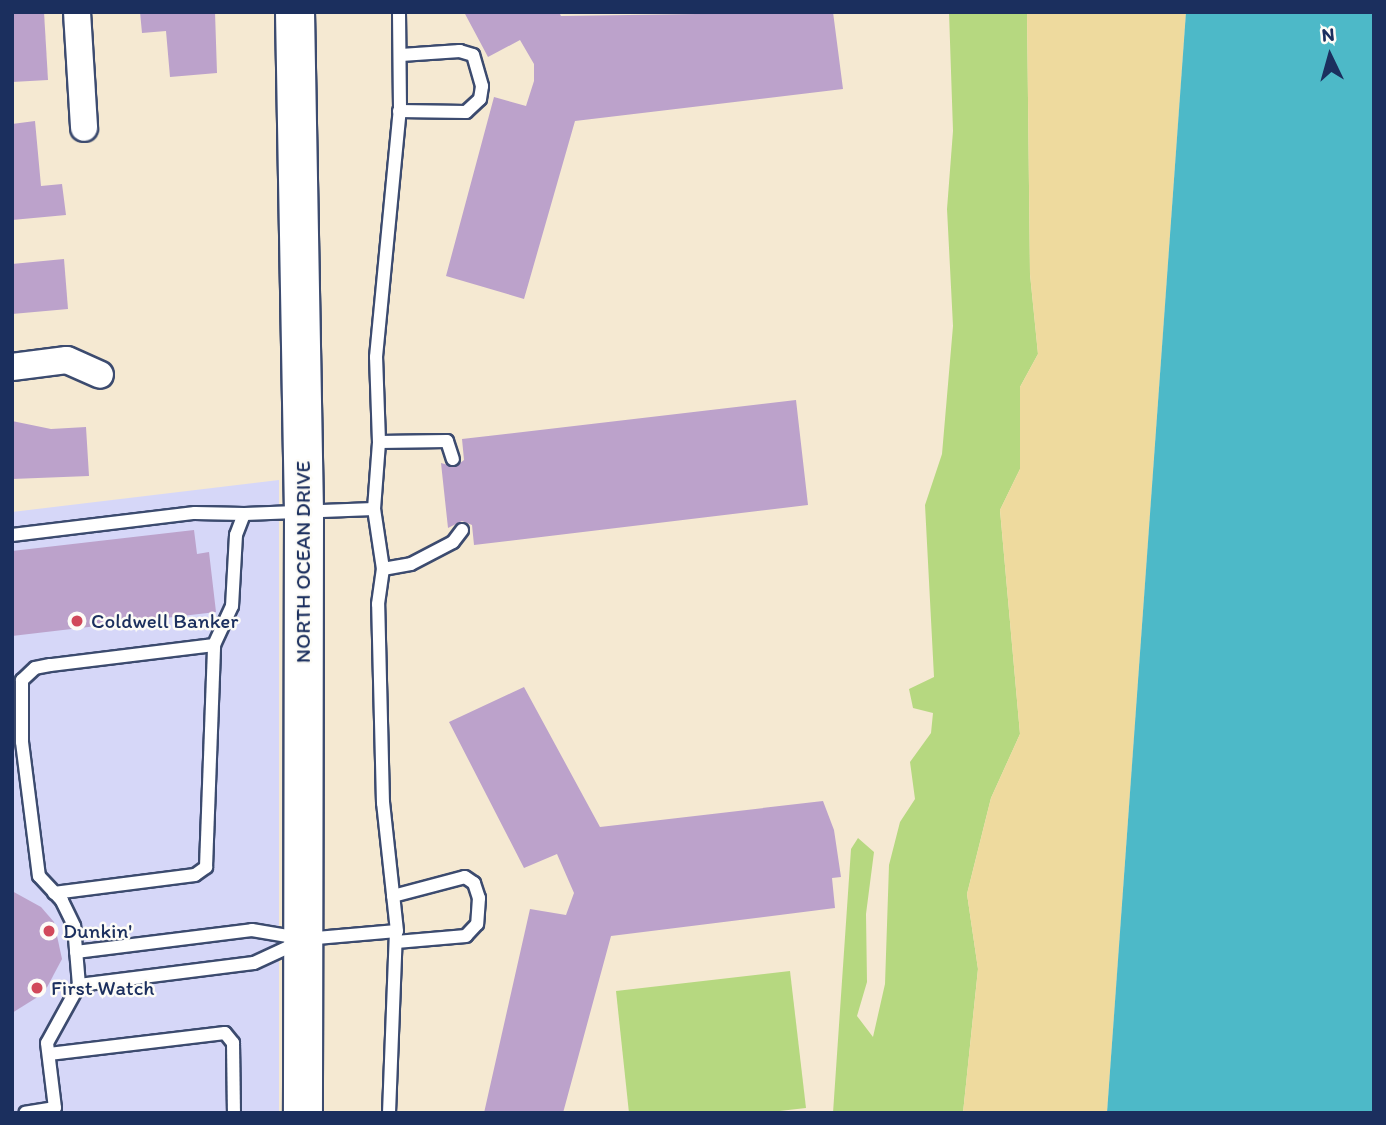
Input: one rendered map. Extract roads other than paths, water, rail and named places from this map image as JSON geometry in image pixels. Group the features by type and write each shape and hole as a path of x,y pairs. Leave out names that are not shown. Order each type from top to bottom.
{"main road":[{"name":"NORTH OCEAN DRIVE","path":"295,12 304,513 303,1113"}],"street":[{"path":"77,12 84,128"},
{"path":"12,367 67,360 100,375"}],"lane":[{"path":"389,1113 396,936 381,724 379,604 383,569 374,509 379,442 376,357 399,111 399,12"},
{"path":"399,111 466,111 480,99 482,86 473,55 460,51 401,55"},
{"path":"379,442 447,441 453,459"},
{"path":"12,535 195,513 304,513 374,509"},
{"path":"54,892 195,875 206,867 215,645 232,606 236,536 244,514"},
{"path":"383,569 421,559 453,541 462,530"},
{"path":"25,1113 55,1108 47,1043 79,985 74,926 54,892 39,876 23,742 22,680 35,668 50,664 215,645"},
{"path":"76,951 252,930 305,939 466,936 477,924 479,898 474,883 465,877 393,896"},
{"path":"79,985 254,963 305,939"},
{"path":"49,1054 225,1033 233,1043 234,1113"}],"water":[{"path":"1186,12 1374,12 1374,1113 1107,1113"}],"place":[{"name":"Coldwell Banker","path":"77,621"},
{"name":"Dunkin'","path":"49,931"},
{"name":"First Watch","path":"37,988"}]}
